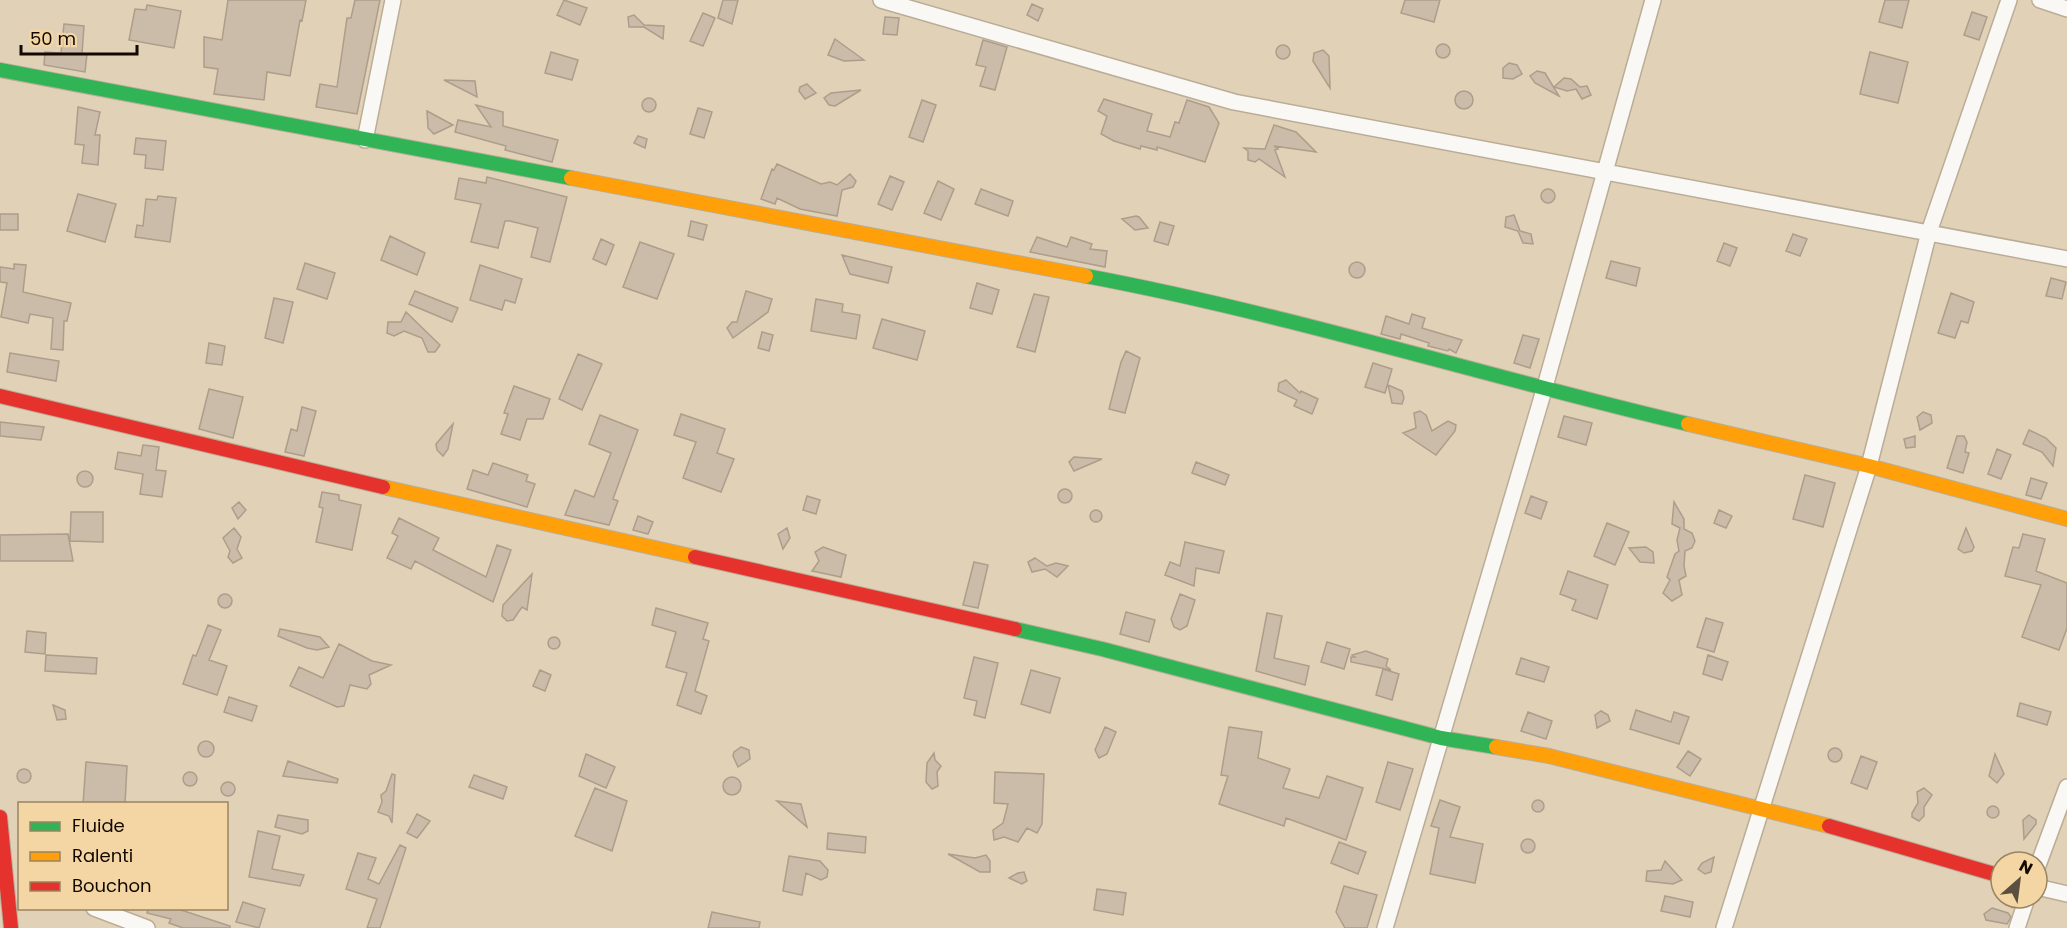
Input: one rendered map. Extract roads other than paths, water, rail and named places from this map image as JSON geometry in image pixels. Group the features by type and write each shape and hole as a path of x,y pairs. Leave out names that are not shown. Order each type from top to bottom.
{"main road":[{"path":"0,70 1180,294 1544,390 1869,466 2067,519"},
{"path":"0,396 311,471 1102,650 1441,738 1549,756 1761,807 1941,856 1989,872"},
{"path":"0,817 8,877 11,928"}],"street":[{"path":"365,140 393,0"},
{"path":"881,0 1234,102 2067,259"},
{"path":"1384,928 1544,390 1653,0"},
{"path":"1724,928 1869,466 1929,232 2009,0"},
{"path":"2040,0 2067,9"},
{"path":"2044,850 2067,787"},
{"path":"2049,890 2067,894"},
{"path":"97,910 147,928"},
{"path":"2017,928 2023,910"}]}
